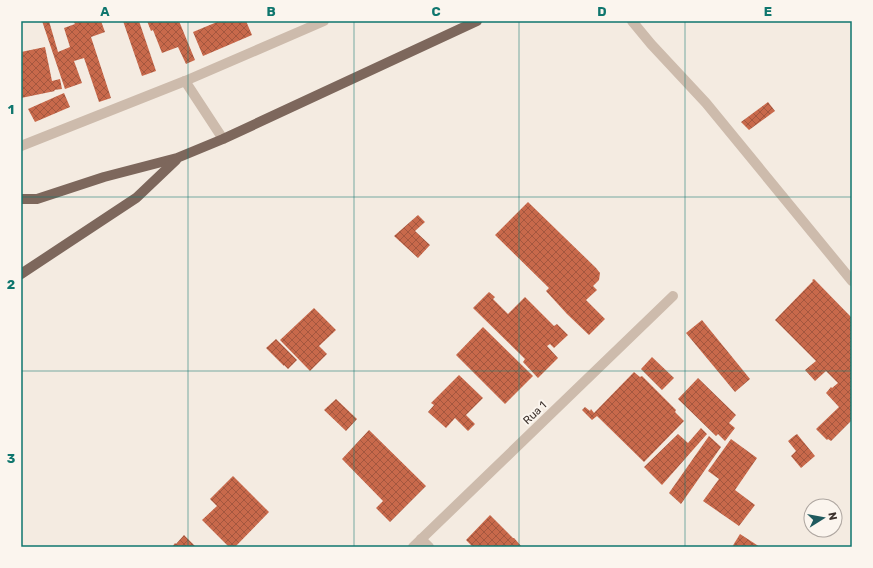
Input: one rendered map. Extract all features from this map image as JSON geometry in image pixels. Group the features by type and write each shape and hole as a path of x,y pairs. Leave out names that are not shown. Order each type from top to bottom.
{"main road":[{"path":"464,21 476,22"},
{"path":"21,199 37,199 104,178 177,158 223,139 476,22"},
{"path":"21,274 136,198 177,158"}],"street":[{"path":"21,146 185,81 324,21"},
{"path":"632,21 651,44 706,103 852,281"},
{"path":"185,81 223,139"},
{"name":"Rua 1","path":"413,547 673,296"},
{"path":"421,539 429,547"}],"building":[{"path":"42,21 49,21 58,52 70,47 64,28 75,24 73,21 101,21 105,32 91,37 111,98 99,102 84,58 74,61 82,83 65,89"},
{"path":"123,21 139,21 156,71 142,76"},
{"path":"147,21 179,21 195,60 186,64 178,47 162,53 153,30 151,31"},
{"path":"217,21 246,21 252,35 203,56 193,32"},
{"path":"45,47 52,81 60,79 62,89 21,98 21,52"},
{"path":"64,93 70,107 35,122 28,109"},
{"path":"768,102 775,111 749,130 741,122"},
{"path":"528,202 600,273 599,280 593,286 597,290 586,300 605,319 589,335 546,291 549,288 495,235"},
{"path":"418,215 425,222 415,231 430,245 418,258 394,236"},
{"path":"814,279 852,318 852,420 831,441 828,439 827,440 816,429 839,407 826,393 831,387 832,388 838,383 826,371 815,381 805,370 816,361 775,320"},
{"path":"489,292 495,297 493,299 508,314 525,297 554,326 557,324 568,335 554,348 550,344 547,346 558,358 538,378 523,362 525,359 473,308"},
{"path":"314,308 336,330 319,346 327,354 310,371 280,340"},
{"path":"702,320 750,379 735,392 686,333"},
{"path":"483,327 533,376 505,404 456,355"},
{"path":"276,339 297,360 288,369 266,348"},
{"path":"652,357 674,378 662,390 641,369"},
{"path":"634,372 640,377 642,376 676,410 675,412 684,421 644,462 597,416 592,420 582,410 585,407 590,411 591,409 594,413"},
{"path":"459,375 483,398 466,415 475,424 468,431 455,418 446,428 428,412 434,405 431,403"},
{"path":"698,378 736,415 729,423 735,428 725,441 718,434 716,436 678,399"},
{"path":"336,399 357,419 346,431 324,410"},
{"path":"701,428 707,434 662,485 644,467 678,434 688,443"},
{"path":"369,430 426,486 390,522 376,508 383,501 342,459"},
{"path":"797,434 815,456 801,468 791,456 796,451 788,441"},
{"path":"709,436 721,447 681,504 669,493"},
{"path":"731,439 757,458 735,490 755,505 739,526 703,501 719,479 708,471"},
{"path":"233,476 269,512 235,547 229,547 202,520 217,506 210,499"},
{"path":"490,515 522,547 473,547 466,540"},
{"path":"740,534 760,547 732,547"},
{"path":"184,535 196,547 172,547 175,543 176,544"}]}
